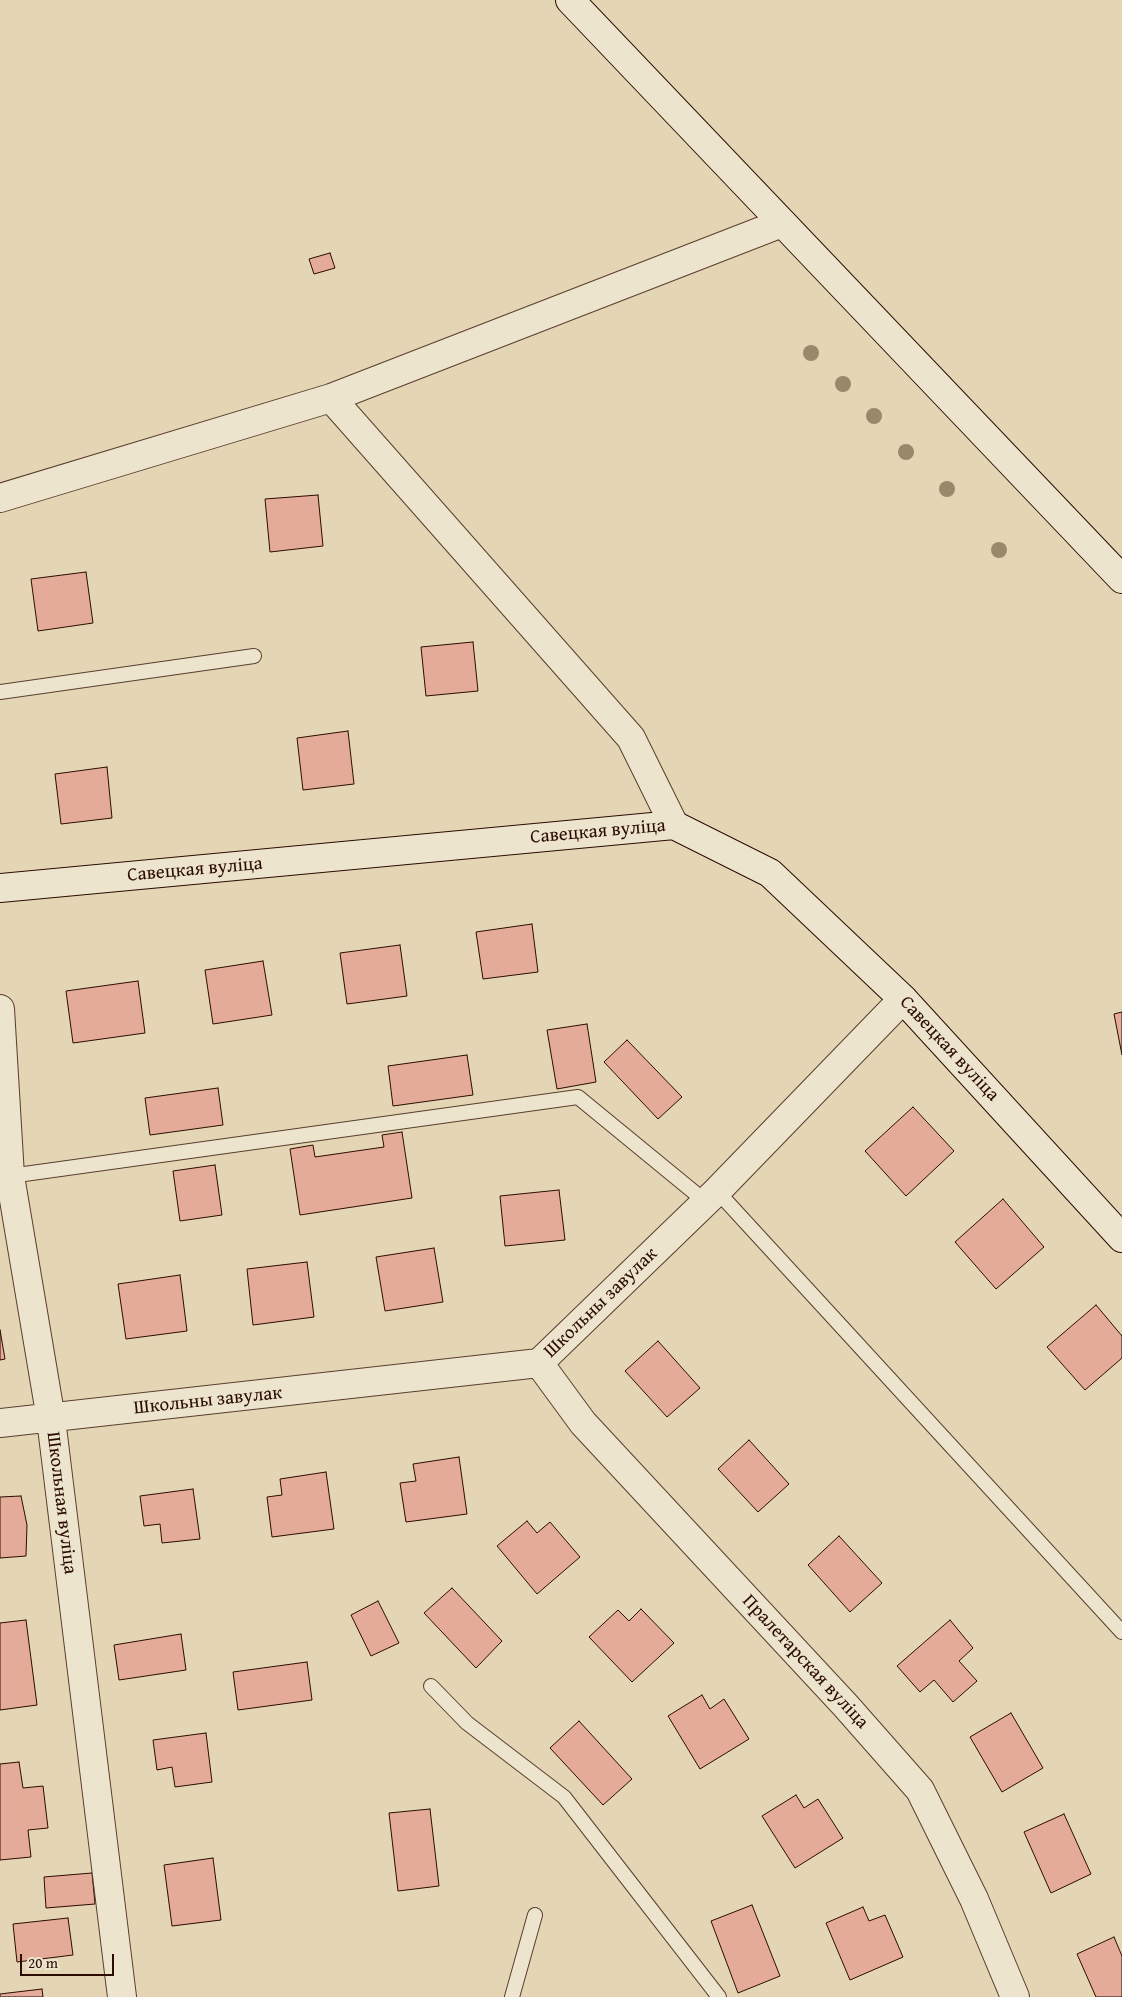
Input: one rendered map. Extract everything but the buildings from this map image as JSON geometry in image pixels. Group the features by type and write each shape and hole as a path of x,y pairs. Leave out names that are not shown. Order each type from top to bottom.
{"street":[{"path":"570,0 1122,580"},
{"path":"0,498 331,398 782,223"},
{"path":"331,398 631,738 674,825"},
{"name":"Савецкая вуліца","path":"0,888 674,825 770,873 903,999 1122,1238"},
{"name":"Школьны завулак","path":"0,1424 539,1364 712,1196 903,999"},
{"name":"Школьная вуліца","path":"0,1009 10,1176 51,1419 122,1997"},
{"name":"Пралетарская вуліца","path":"539,1364 582,1423 846,1706 920,1790 974,1899 1015,1997"}],"lane":[{"path":"0,692 254,656"},
{"path":"10,1176 578,1097 712,1196 1122,1632"},
{"path":"431,1686 467,1723 564,1797 719,1997"},
{"path":"512,1997 535,1915"}]}
